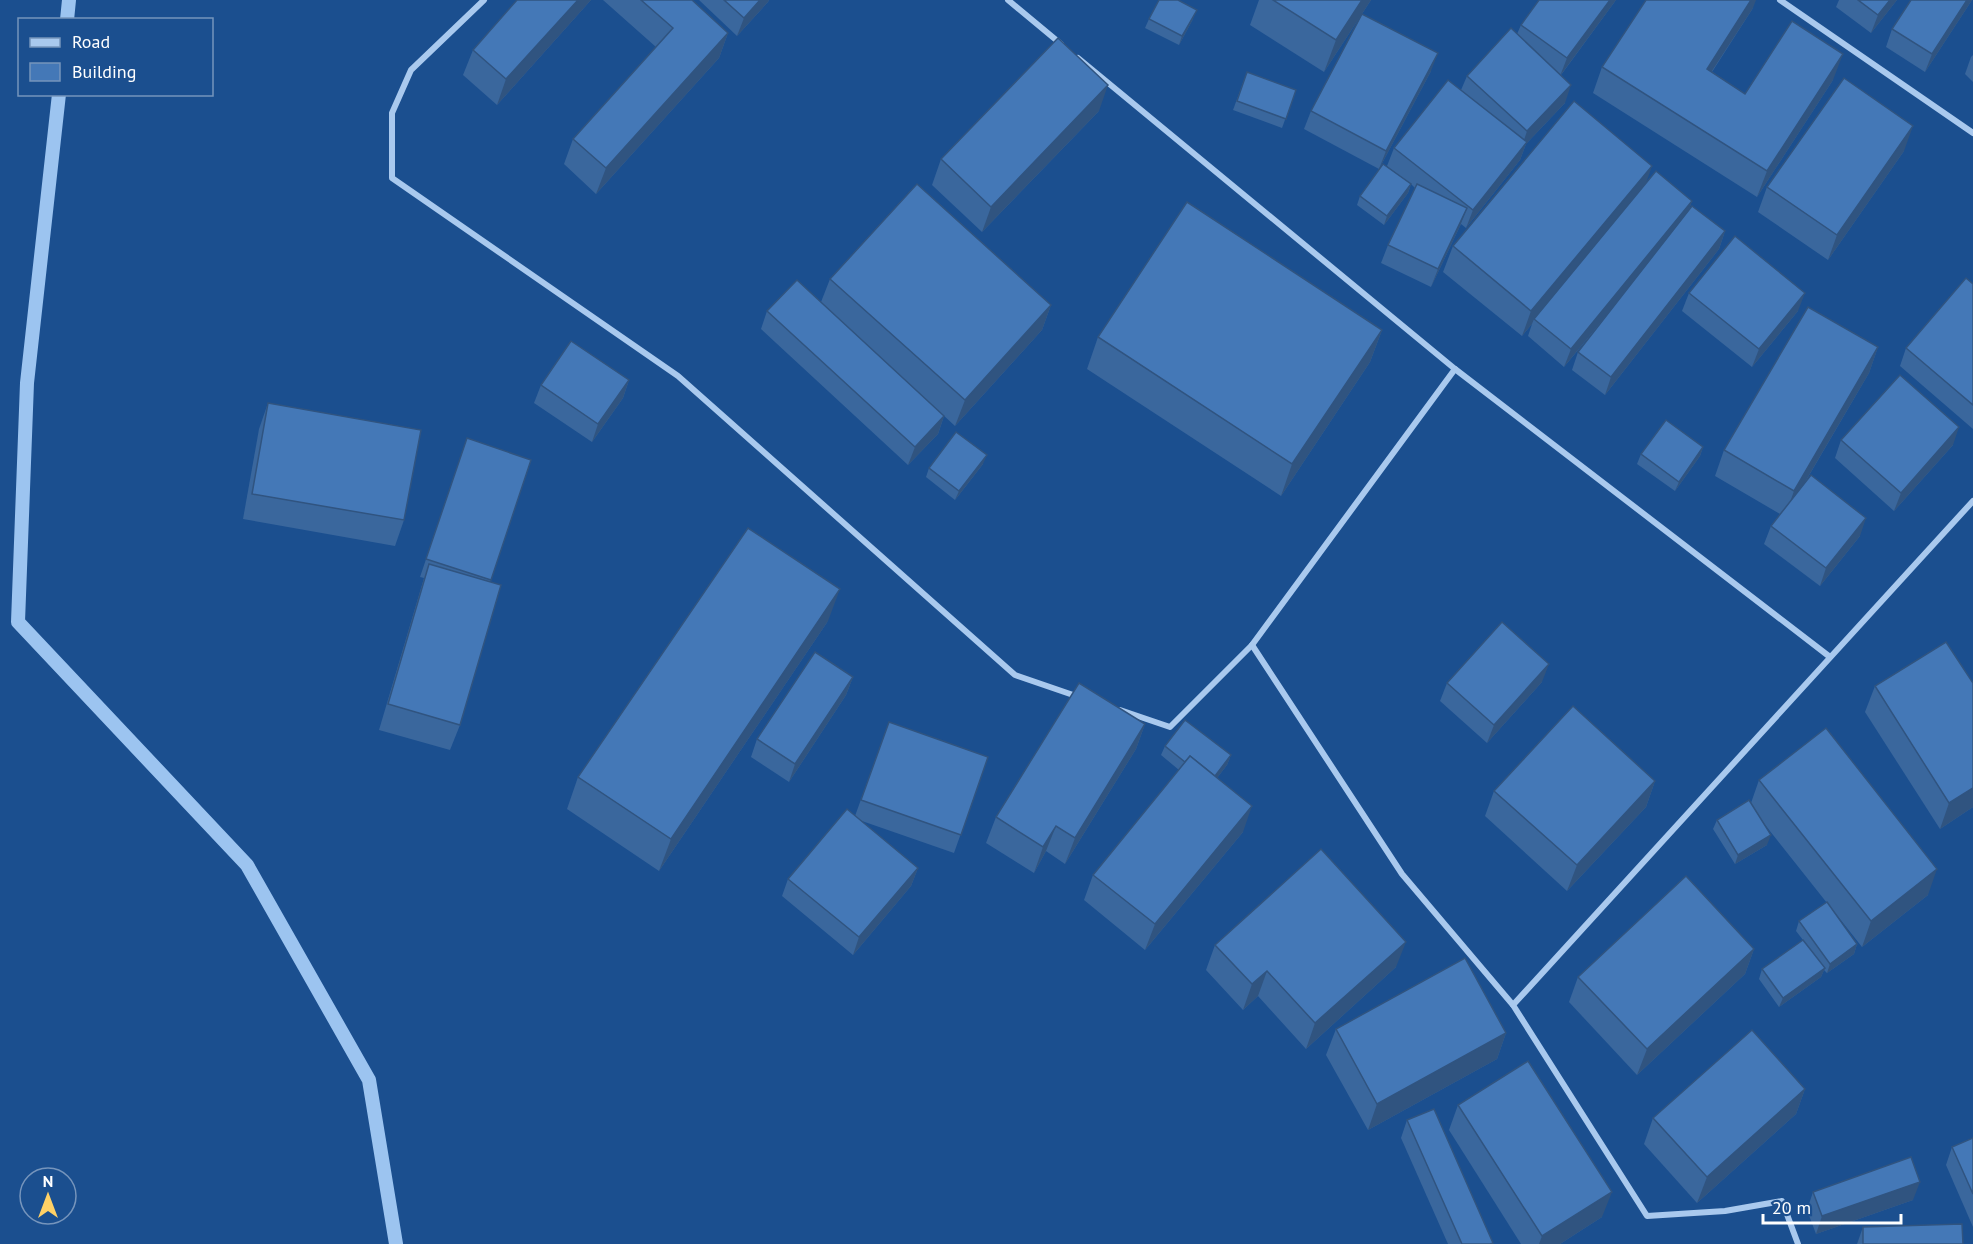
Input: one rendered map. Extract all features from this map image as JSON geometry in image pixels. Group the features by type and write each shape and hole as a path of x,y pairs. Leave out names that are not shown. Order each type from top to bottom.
{"street":[{"path":"484,0 411,70 392,113 392,178 678,376 1014,675 1081,697"},
{"path":"1008,0 1063,45"},
{"path":"1780,0 1973,133"},
{"path":"1072,53 1455,369 1830,657"},
{"path":"1115,708 1170,727 1252,645 1455,369"},
{"path":"1513,1005 1973,501"},
{"path":"1252,645 1402,874 1513,1005 1647,1216 1725,1211 1782,1201 1798,1244"}],"building":[{"path":"517,0 578,0 506,79 473,50"},
{"path":"641,0 692,0 728,33 606,168 573,139 673,28"},
{"path":"724,0 760,0 744,18"},
{"path":"1159,0 1178,0 1197,10 1182,36 1149,19"},
{"path":"1273,0 1362,0 1336,40"},
{"path":"1539,0 1610,0 1567,58 1521,25"},
{"path":"1646,0 1751,0 1707,69 1745,94 1792,21 1843,54 1767,171 1602,67"},
{"path":"1858,0 1890,0 1878,15"},
{"path":"1911,0 1967,0 1932,54 1892,29"},
{"path":"1362,14 1438,53 1386,151 1311,111"},
{"path":"1511,28 1571,85 1527,131 1467,76"},
{"path":"1058,38 1108,85 991,207 941,159"},
{"path":"1247,72 1296,90 1286,119 1237,101"},
{"path":"1844,78 1913,126 1837,235 1767,187"},
{"path":"1448,80 1527,142 1473,210 1394,148"},
{"path":"1574,101 1652,166 1531,311 1453,246"},
{"path":"1383,164 1411,184 1387,216 1360,196"},
{"path":"1656,171 1692,201 1571,349 1534,319"},
{"path":"917,184 1051,305 965,400 830,279"},
{"path":"1417,184 1467,208 1438,269 1388,245"},
{"path":"1187,202 1382,330 1292,464 1098,337"},
{"path":"1692,206 1725,231 1611,377 1578,352"},
{"path":"1735,236 1805,293 1759,349 1689,293"},
{"path":"1966,278 1973,284 1973,405 1906,348"},
{"path":"797,280 944,416 915,447 767,311"},
{"path":"1808,307 1878,347 1794,491 1724,450"},
{"path":"571,341 629,380 598,424 541,385"},
{"path":"1900,375 1959,427 1901,493 1841,440"},
{"path":"268,403 421,430 404,520 252,494"},
{"path":"1666,420 1703,447 1679,482 1641,454"},
{"path":"956,432 987,455 959,491 929,468"},
{"path":"467,438 531,460 491,580 426,559"},
{"path":"1811,475 1866,518 1826,568 1771,526"},
{"path":"748,528 840,589 671,839 578,777"},
{"path":"429,564 501,585 460,725 388,704"},
{"path":"1502,622 1549,664 1494,725 1447,683"},
{"path":"1946,642 1973,683 1973,788 1949,803 1875,686"},
{"path":"815,652 853,677 795,764 757,739"},
{"path":"1079,683 1145,724 1075,838 1056,826 1043,847 996,817"},
{"path":"1573,706 1655,781 1577,865 1494,791"},
{"path":"1185,720 1231,755 1215,776 1190,756 1185,762 1165,746"},
{"path":"889,722 988,757 961,835 861,800"},
{"path":"1826,728 1937,869 1871,921 1759,780"},
{"path":"1190,756 1252,806 1155,924 1093,875"},
{"path":"1749,800 1771,835 1738,855 1717,820"},
{"path":"847,809 918,868 859,937 788,879"},
{"path":"1321,849 1406,942 1315,1023 1267,971 1252,984 1215,945"},
{"path":"1686,876 1754,949 1647,1049 1578,977"},
{"path":"1827,902 1857,944 1830,964 1799,921"},
{"path":"1803,940 1825,968 1783,998 1762,969"},
{"path":"1465,958 1506,1033 1377,1104 1336,1029"},
{"path":"1752,1030 1805,1089 1707,1177 1653,1118"},
{"path":"1528,1061 1612,1192 1542,1236 1458,1105"},
{"path":"1434,1109 1493,1243 1462,1244 1407,1120"},
{"path":"1973,1138 1973,1194 1952,1147"},
{"path":"1911,1157 1920,1182 1822,1216 1813,1192"},
{"path":"1962,1224 1963,1244 1863,1244 1863,1227"}],"waterway":[{"path":"67,18 69,0"},
{"path":"59,96 27,383 18,622 247,865 369,1080 396,1244"}]}
